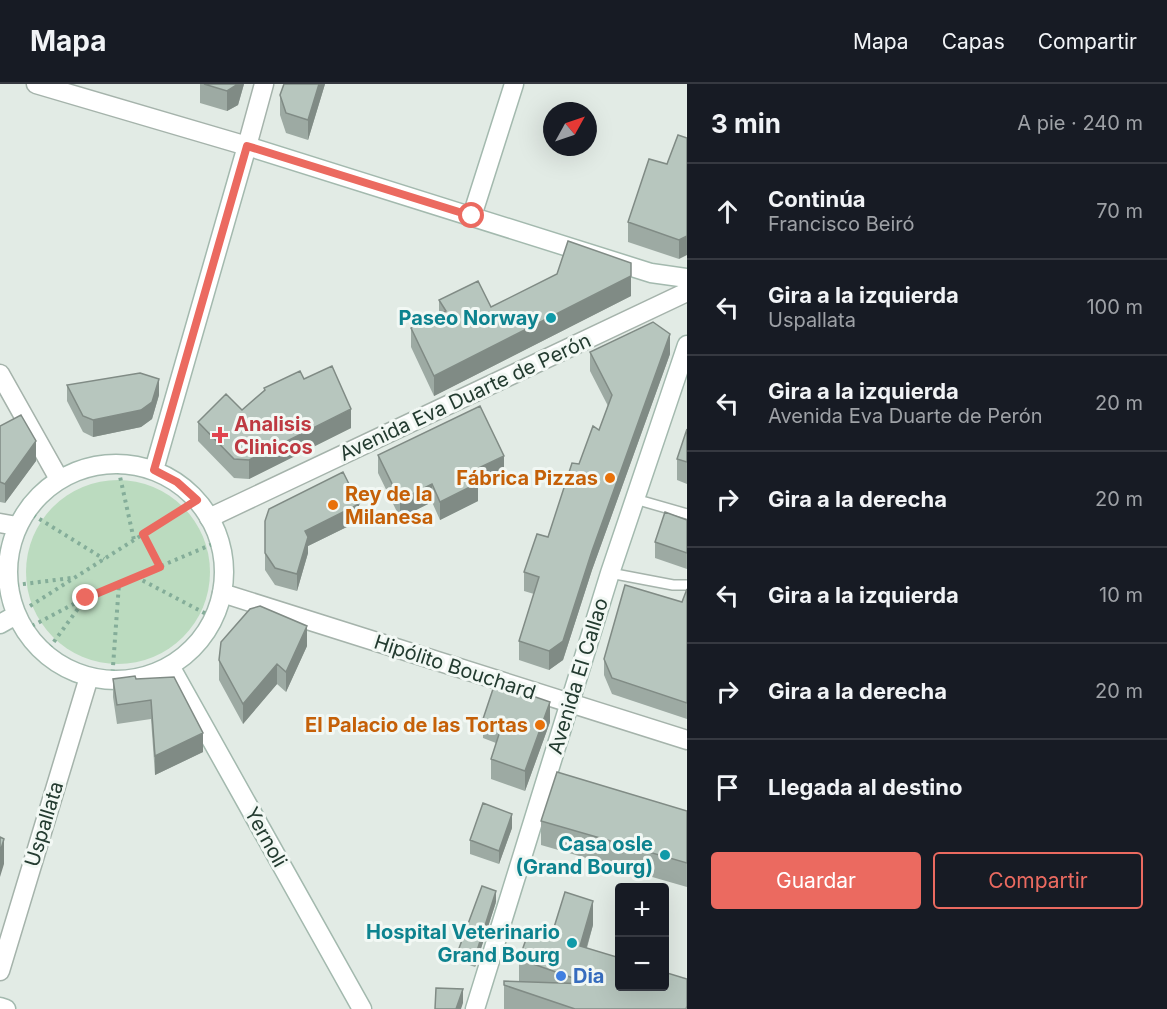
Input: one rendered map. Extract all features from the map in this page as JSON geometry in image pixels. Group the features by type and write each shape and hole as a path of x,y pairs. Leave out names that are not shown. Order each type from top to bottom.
{"street":[{"path":"36,84 247,146 651,273 687,278"},
{"path":"154,470 264,84"},
{"path":"472,216 514,84"},
{"name":"Avenida Eva Duarte de Perón","path":"209,518 687,292"},
{"name":"Avenida El Callao","path":"475,1009 610,573 687,345"},
{"path":"0,374 59,479"},
{"path":"117,463 154,470 177,482 197,500 209,518 220,541 224,567 222,593 214,618 203,637 188,653 170,666 142,677 112,680 88,677 66,668 45,654 13,623 8,586 9,555 14,520 41,493 59,479 77,470 117,463"},
{"name":"Hipólito Bouchard","path":"222,593 687,741"},
{"name":"Yernoli","path":"170,666 362,1009"},
{"name":"Uspallata","path":"0,971 88,677"},
{"path":"0,1007 6,1009"}],"lane":[{"path":"635,499 687,514"},
{"path":"610,573 673,585 687,585"}],"path":[{"path":"117,463 134,540"},
{"path":"13,623 75,578 197,500"},
{"path":"14,520 104,559"},
{"path":"143,534 160,567"},
{"path":"13,623 86,598 220,541"},
{"path":"136,577 214,618"},
{"path":"8,586 75,578"},
{"path":"112,680 119,584"},
{"path":"45,654 86,598"}],"green space":[{"path":"118,480 153,487 169,495 183,507 195,521 203,537 210,572 203,607 195,623 183,637 169,649 153,657 118,664 83,657 67,649 53,637 41,623 33,607 26,572 33,537 41,521 53,507 67,495 83,487"}],"building":[{"path":"204,84 238,84 227,91"},
{"path":"284,84 319,84 308,120 286,113 280,95"},
{"path":"678,135 687,138 687,236 679,240 628,222 649,159 667,164"},
{"path":"568,241 631,263 631,276 434,376 411,328 446,311 439,300 478,281 491,307 557,274"},
{"path":"653,322 670,334 592,551 563,641 549,651 519,641 539,577 524,572 537,534 548,537 572,463 579,464 593,426 599,430 612,395 590,352"},
{"path":"332,366 351,409 249,460 234,459 198,422 226,394 242,410 265,390 264,388 300,371 304,379"},
{"path":"140,373 159,379 152,402 141,410 93,420 83,416 67,385"},
{"path":"480,406 504,456 472,471 478,483 440,502 432,484 400,500 378,455"},
{"path":"21,415 36,441 5,484 0,482 0,426"},
{"path":"687,429 687,462 677,459"},
{"path":"343,472 359,504 305,531 308,537 297,574 275,568 265,553 265,521 269,509"},
{"path":"665,512 687,520 687,553 655,542"},
{"path":"625,585 682,602 687,589 687,703 612,678 604,659"},
{"path":"260,606 307,626 286,672 277,664 243,704 219,660 221,642 250,609"},
{"path":"135,676 136,679 174,677 203,733 155,756 151,700 117,705 113,679"},
{"path":"495,683 550,702 525,771 491,759 502,725 483,719"},
{"path":"557,772 687,811 687,863 541,821"},
{"path":"483,803 512,814 499,851 470,840"},
{"path":"0,837 4,839 0,852"},
{"path":"482,886 496,891 475,957 458,951"},
{"path":"565,892 593,901 580,946 615,956 615,991 669,991 669,974 687,979 686,1009 575,1009 504,985 504,981 590,984 519,959 529,931 551,937"},
{"path":"436,988 463,989 456,1009 435,1009"}],"place":[{"name":"Paseo Norway","path":"551,318"},
{"name":"Analisis Clinicos","path":"220,435"},
{"name":"Fábrica Pizzas","path":"610,478"},
{"name":"Rey de la Milanesa","path":"333,505"},
{"name":"El Palacio de las Tortas","path":"540,725"},
{"name":"Casa osle (Grand Bourg)","path":"665,855"},
{"name":"Hospital Veterinario Grand Bourg","path":"572,943"},
{"name":"Dia","path":"561,976"}],"route":[{"path":"86,598 160,567 143,534 197,500 177,482 154,470 247,146 472,216"}]}
